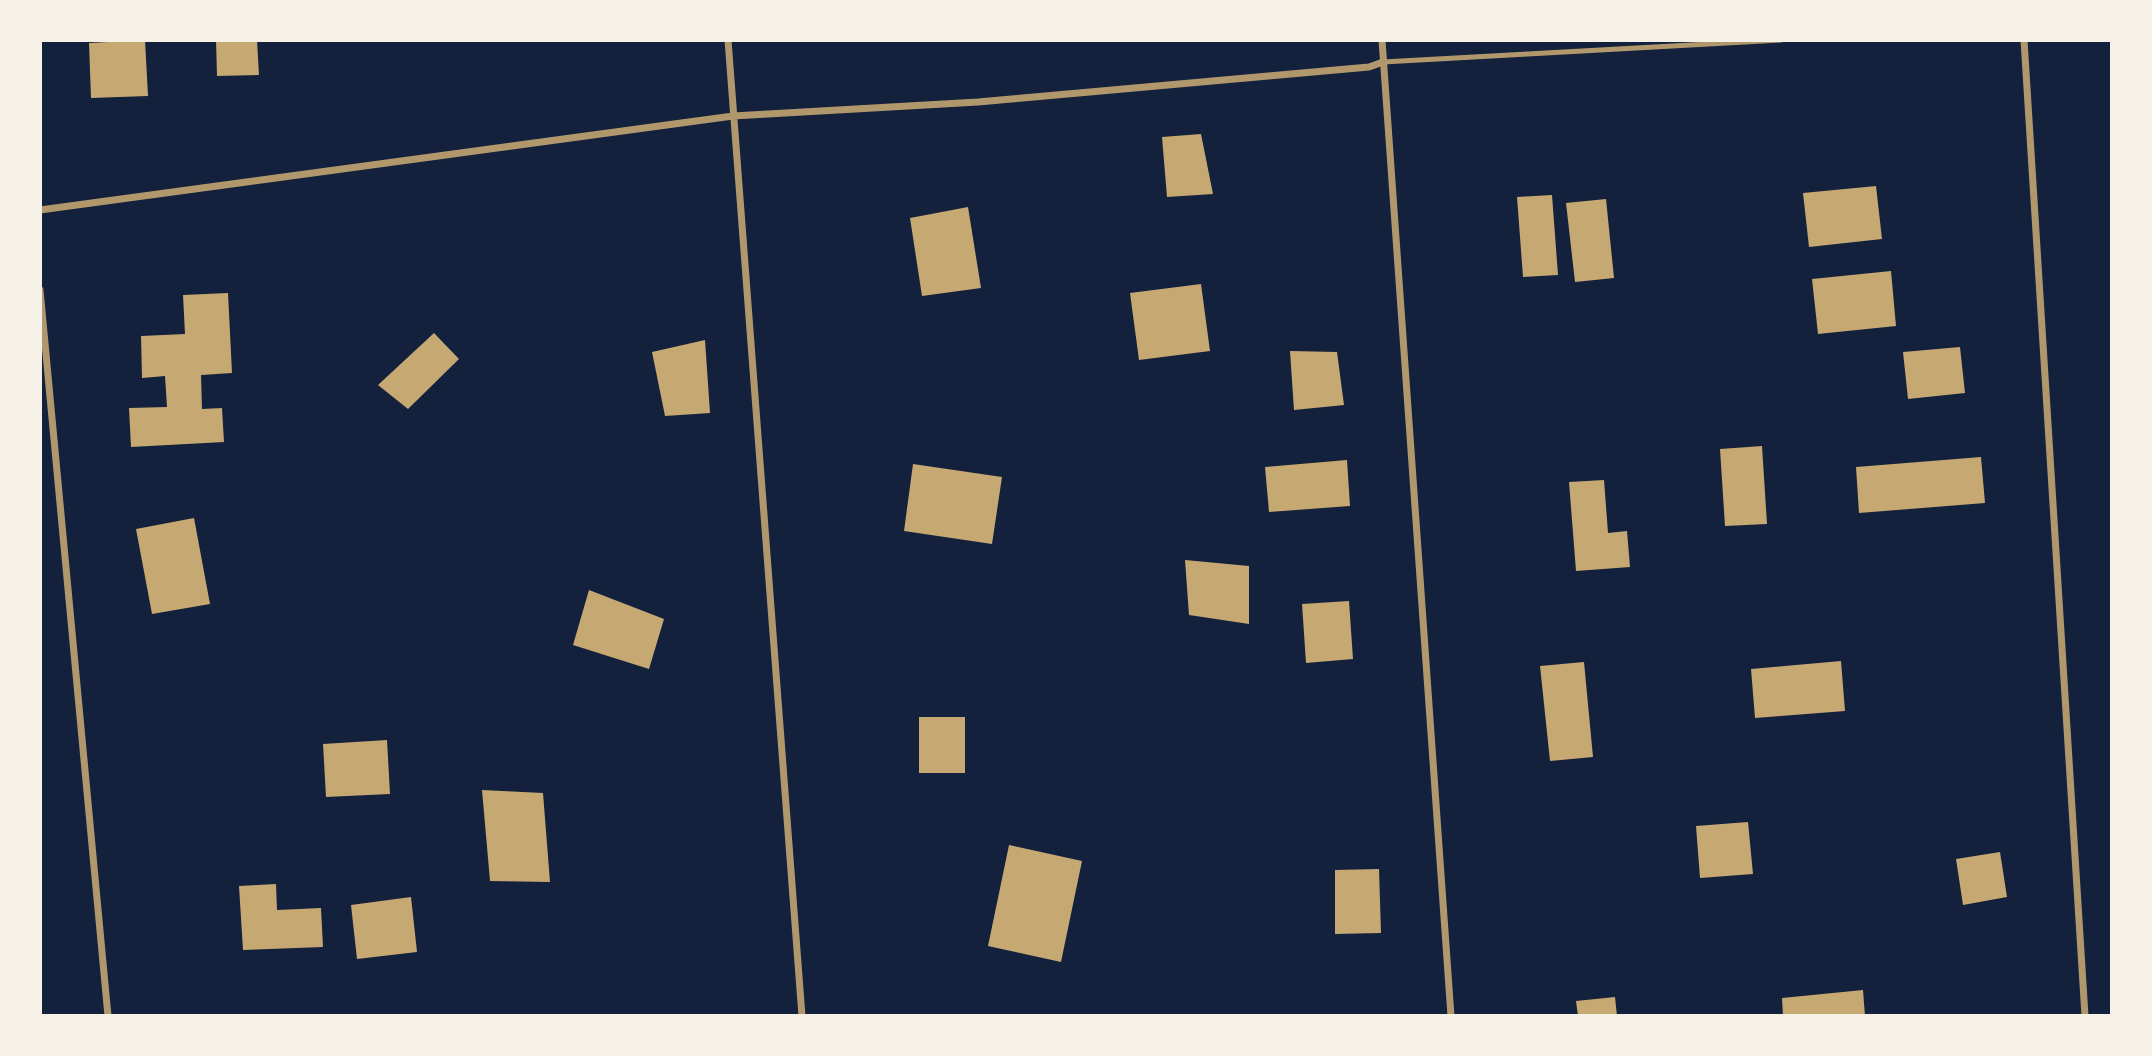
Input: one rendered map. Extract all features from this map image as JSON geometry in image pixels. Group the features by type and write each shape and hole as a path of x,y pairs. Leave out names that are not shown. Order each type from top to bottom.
{"street":[{"path":"728,40 802,1016"},
{"path":"1382,40 1451,1016"},
{"path":"2024,40 2085,1016"},
{"path":"40,210 733,116 978,102 1369,67 1383,62"},
{"path":"40,290 108,1016"}],"lane":[{"path":"1383,62 1781,40"}],"building":[{"path":"145,40 148,96 91,98 89,43"},
{"path":"216,40 257,40 259,75 217,76"},
{"path":"1201,134 1213,194 1167,197 1162,137"},
{"path":"1876,186 1882,239 1809,247 1803,193"},
{"path":"1552,195 1558,275 1523,277 1517,197"},
{"path":"1606,199 1614,278 1575,282 1566,203"},
{"path":"968,207 981,288 922,296 910,218"},
{"path":"1891,271 1896,326 1818,334 1812,279"},
{"path":"1201,284 1210,351 1139,360 1130,293"},
{"path":"228,293 232,373 201,375 202,409 222,408 224,442 131,447 129,408 167,407 165,376 142,378 141,336 185,334 183,295"},
{"path":"434,333 459,359 408,409 378,385"},
{"path":"705,340 710,413 665,416 652,352"},
{"path":"1960,347 1965,393 1908,399 1903,352"},
{"path":"1290,351 1337,352 1344,405 1294,410"},
{"path":"1762,446 1767,524 1725,526 1720,449"},
{"path":"1981,457 1985,503 1859,513 1856,467"},
{"path":"1347,460 1350,506 1269,512 1265,467"},
{"path":"913,464 1002,477 992,544 904,531"},
{"path":"1604,480 1608,533 1627,531 1630,567 1576,571 1569,482"},
{"path":"194,518 210,604 152,614 136,529"},
{"path":"1185,560 1249,566 1249,624 1189,615"},
{"path":"589,590 664,619 649,669 573,645"},
{"path":"1349,601 1353,659 1306,663 1302,604"},
{"path":"1841,661 1845,711 1755,718 1751,669"},
{"path":"1584,662 1593,757 1550,761 1540,666"},
{"path":"919,717 965,717 965,773 919,773"},
{"path":"387,740 390,794 326,797 323,744"},
{"path":"482,790 543,793 550,882 490,881"},
{"path":"1748,822 1753,874 1700,878 1696,826"},
{"path":"1009,845 1082,861 1061,962 988,946"},
{"path":"2000,852 2007,897 1963,905 1956,859"},
{"path":"1379,869 1381,933 1335,934 1335,870"},
{"path":"276,884 277,910 321,908 323,947 243,950 239,886"},
{"path":"411,897 417,952 357,959 351,905"},
{"path":"1863,990 1865,1016 1783,1016 1782,998"},
{"path":"1615,997 1617,1016 1578,1016 1576,1001"}]}
